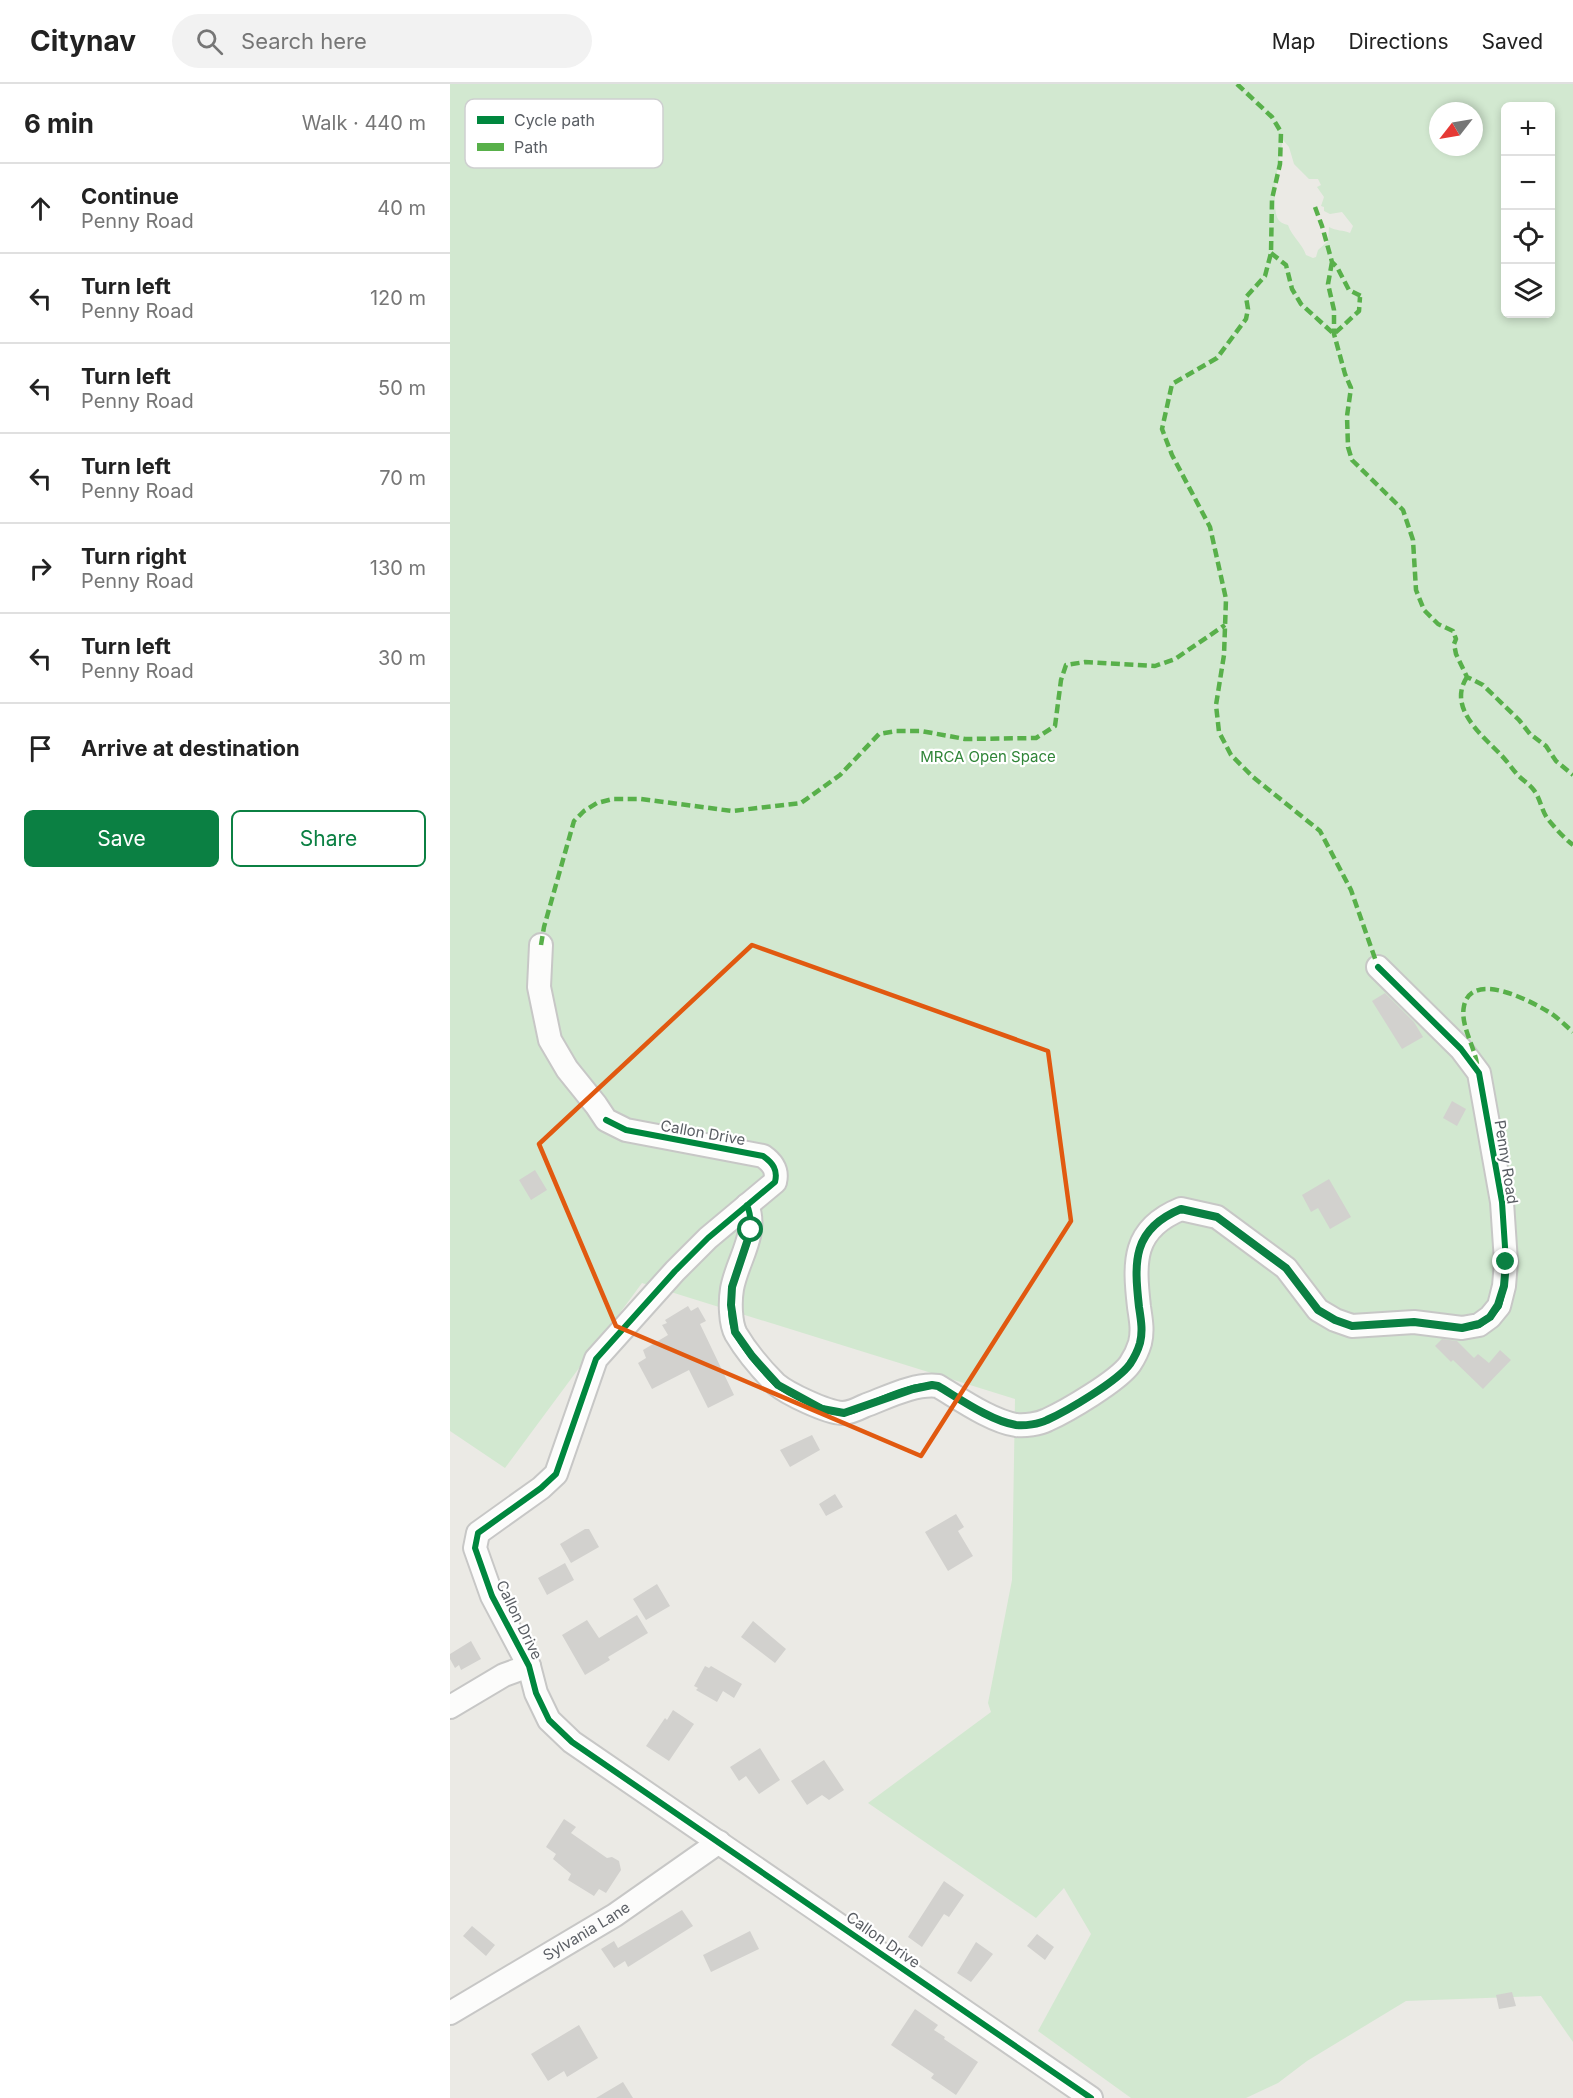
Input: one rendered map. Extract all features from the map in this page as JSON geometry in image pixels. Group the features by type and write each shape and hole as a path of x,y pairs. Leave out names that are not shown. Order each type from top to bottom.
{"street":[{"name":"Callon Drive","path":"541,945 539,987 550,1040 567,1070 606,1120 626,1130 763,1156 772,1162 777,1174 774,1182 708,1238 675,1271 596,1359 556,1474 541,1488 478,1533 475,1548 492,1596 529,1666 536,1693 549,1720 572,1742 1091,2098"},
{"name":"Penny Road","path":"747,1206 752,1217 751,1230 732,1287 731,1305 735,1332 752,1356 778,1385 822,1409 844,1413 913,1389 932,1385 938,1386 999,1420 1017,1425 1046,1420 1093,1394 1122,1373 1130,1364 1140,1344 1142,1331 1135,1266 1141,1246 1148,1232 1157,1222 1181,1209 1217,1217 1286,1268 1318,1310 1335,1320 1352,1326 1414,1322 1462,1328 1479,1324 1490,1317 1498,1305 1504,1286 1506,1262 1502,1202 1479,1073 1461,1049 1378,967"},
{"path":"450,1707 504,1676 529,1666"},
{"name":"Sylvania Lane","path":"450,2013 615,1915 719,1842"}],"highlighted area":[{"path":"752,945 1048,1051 1071,1221 921,1456 616,1326 539,1144"}],"green space":[{"name":"MRCA Open Space","path":"450,84 1573,84 1573,2042 1541,1996 1406,2001 1307,2061 1278,2083 1246,2098 1131,2098 1038,2031 1091,1934 1064,1888 1036,1918 868,1803 991,1712 988,1703 1012,1580 1015,1399 642,1283 505,1468 450,1431","holes":["1283,140 1289,147 1294,164 1309,179 1318,179 1321,185 1317,187 1324,197 1321,206 1324,207 1324,211 1330,214 1342,212 1353,226 1350,233 1329,227 1328,241 1313,258 1306,255 1288,225 1279,220 1275,210 1275,190"]}],"building":[{"path":"1385,993 1414,1022 1423,1037 1402,1049 1372,1001"},
{"path":"1452,1101 1466,1109 1457,1126 1443,1118"},
{"path":"535,1170 547,1190 531,1200 519,1180"},
{"path":"1329,1179 1351,1217 1330,1229 1318,1208 1311,1212 1302,1195"},
{"path":"688,1306 691,1311 698,1307 706,1321 700,1324 734,1395 708,1408 689,1370 652,1389 638,1363 646,1358 643,1350 668,1335 662,1325 667,1323 665,1320"},
{"path":"1442,1339 1457,1341 1474,1358 1478,1354 1489,1363 1500,1350 1511,1360 1483,1389 1435,1346"},
{"path":"812,1435 820,1450 790,1467 780,1450"},
{"path":"835,1494 843,1507 826,1516 819,1504"},
{"path":"956,1514 964,1527 958,1531 973,1556 948,1571 925,1532"},
{"path":"585,1529 589,1529 599,1547 571,1563 560,1544"},
{"path":"565,1563 574,1580 547,1595 538,1578"},
{"path":"657,1584 670,1606 646,1620 633,1599"},
{"path":"637,1615 648,1633 608,1657 610,1660 585,1675 562,1635 587,1620 599,1638"},
{"path":"753,1621 786,1649 775,1663 741,1637"},
{"path":"471,1641 481,1659 461,1670 459,1665 455,1668 450,1654"},
{"path":"705,1666 709,1668 711,1666 742,1684 734,1698 723,1691 717,1702 696,1690 698,1688 694,1686"},
{"path":"673,1710 694,1724 669,1761 646,1746"},
{"path":"760,1748 780,1780 759,1794 746,1776 739,1781 730,1767"},
{"path":"824,1760 844,1790 829,1800 822,1795 807,1805 791,1781"},
{"path":"564,1819 576,1827 571,1833 607,1858 612,1857 619,1861 621,1870 606,1893 599,1889 594,1896 568,1880 571,1874 553,1859 556,1854 546,1847"},
{"path":"944,1881 964,1895 949,1917 944,1914 922,1947 908,1937"},
{"path":"682,1910 693,1926 628,1967 625,1961 614,1968 601,1949 614,1941 618,1948"},
{"path":"472,1926 495,1945 486,1956 463,1936"},
{"path":"750,1931 759,1949 711,1972 703,1955"},
{"path":"1037,1934 1054,1947 1045,1960 1027,1946"},
{"path":"976,1942 993,1954 971,1982 957,1973"},
{"path":"1512,1992 1516,2006 1499,2009 1496,1995"},
{"path":"915,2009 938,2025 934,2030 945,2037 944,2039 978,2062 956,2095 931,2078 934,2074 891,2045"},
{"path":"579,2025 598,2058 567,2077 564,2071 548,2081 531,2054"},
{"path":"623,2082 633,2098 596,2098"}],"marked path":[{"path":"1237,84 1272,117 1281,132 1280,164 1272,199 1271,253 1265,276 1246,297 1248,309 1246,319 1217,358 1172,384 1162,429 1172,455 1210,527 1226,599 1224,655 1216,705 1219,732 1231,755 1253,777 1320,831 1351,890 1378,967"},
{"path":"1315,207 1332,262 1349,290 1363,297"},
{"path":"1271,253 1286,265 1292,289 1301,304 1334,334 1359,311 1360,297"},
{"path":"1332,262 1328,284 1334,310 1334,334 1351,388 1347,416 1348,447 1352,460 1403,510 1413,540 1416,590 1424,610 1438,624 1453,631 1456,639 1454,644 1456,654 1467,677 1483,685 1530,734 1546,746 1556,761 1573,775"},
{"path":"541,945 574,821 597,803 613,799 641,799 732,811 801,803 840,775 879,734 921,731 965,739 1036,738 1055,726 1061,680 1066,665 1085,662 1155,666 1175,659 1225,625"},
{"path":"1467,677 1462,688 1461,699 1469,720 1533,789 1547,818 1573,845"},
{"path":"1477,1064 1463,1013 1469,995 1478,990 1490,989 1518,996 1552,1014 1573,1032"}],"cycle path":[{"path":"747,1205 750,1216 749,1237 731,1294 731,1312 736,1334 749,1354 776,1384 789,1393 835,1412 850,1412 900,1392 929,1386 938,1386 986,1414 1016,1425 1044,1421 1079,1403 1115,1379 1134,1357 1141,1334 1137,1291 1137,1261 1140,1249 1153,1226 1181,1209 1217,1217 1286,1268 1318,1310 1335,1320 1352,1326 1414,1322 1462,1328 1479,1325 1499,1306 1506,1262 1502,1202 1479,1073 1461,1049 1378,967"},
{"path":"606,1120 626,1130 763,1156 774,1167 776,1178 775,1182 708,1238 675,1271 596,1359 556,1474 541,1488 478,1533 475,1548 492,1596 529,1666 536,1693 549,1720 572,1742 1091,2098"}],"route":[{"path":"751,1230 732,1287 731,1305 735,1332 752,1356 778,1385 822,1409 844,1413 913,1389 938,1386 999,1420 1017,1425 1046,1420 1093,1394 1122,1373 1130,1364 1140,1344 1142,1331 1135,1266 1141,1246 1148,1232 1157,1222 1181,1209 1217,1217 1286,1268 1318,1310 1335,1320 1352,1326 1414,1322 1462,1328 1479,1324 1490,1317 1498,1305 1504,1286 1506,1262"}]}
